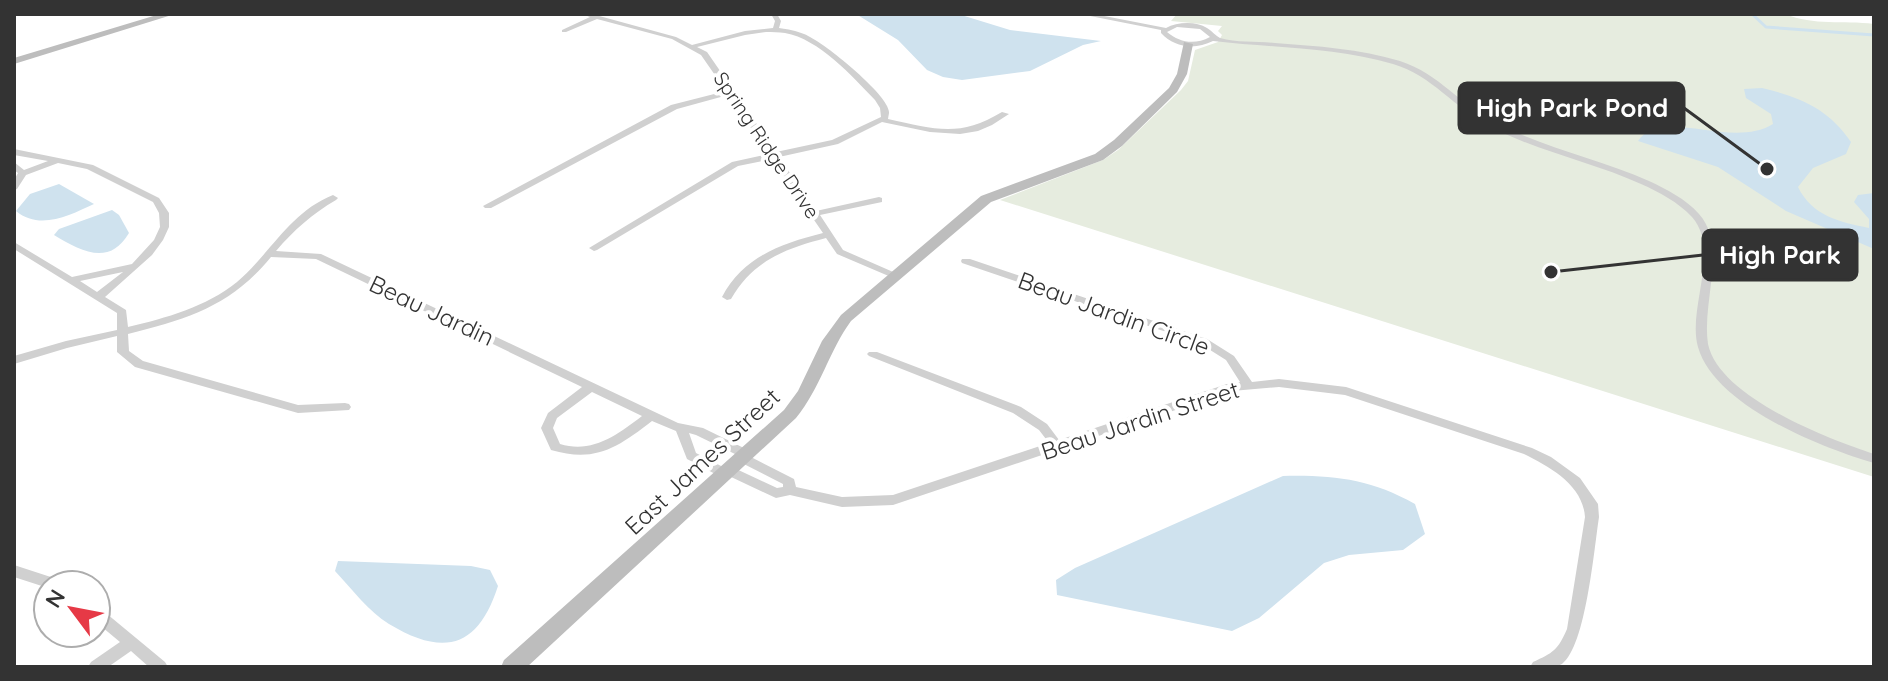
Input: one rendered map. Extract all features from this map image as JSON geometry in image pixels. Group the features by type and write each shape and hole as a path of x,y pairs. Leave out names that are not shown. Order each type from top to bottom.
{"street":[{"path":"14,61 170,14"},
{"name":"Spring Ridge Drive","path":"585,14 662,34 704,54 840,252 895,275"},
{"path":"774,14 778,21 776,28"},
{"path":"1083,14 1164,29 1182,25 1202,27 1213,34 1213,39"},
{"path":"564,31 600,16"},
{"path":"594,248 715,173 773,154 835,142 882,120 886,114 882,104 831,51 818,42 776,28 751,30 691,47"},
{"path":"1164,29 1167,38 1188,44 1213,39 1351,52 1415,69 1440,82 1491,124 1634,179 1682,204 1696,216 1707,237 1702,333 1706,355 1713,365 1753,405 1817,439 1874,459"},
{"name":"East James Street","path":"512,667 801,402 835,329 986,199 1099,157 1118,143 1173,90 1182,74 1188,44"},
{"path":"488,206 674,107 731,92"},
{"path":"882,120 960,134 978,130 1005,114"},
{"path":"14,152 90,167 156,200 163,207 167,218 160,240 99,296"},
{"path":"14,187 23,173 60,159"},
{"path":"14,165 23,173"},
{"path":"14,360 218,299 242,283 295,221 333,198"},
{"path":"813,214 879,200"},
{"path":"727,297 732,282 771,255 799,241 828,235"},
{"path":"14,245 122,312 123,352 139,364 298,409 345,407"},
{"name":"Beau Jardin","path":"267,254 318,256 681,429 699,431 789,482 790,490"},
{"name":"Beau Jardin Circle","path":"966,261 1203,341 1230,358 1248,385"},
{"path":"72,280 132,266"},
{"path":"873,354 1017,410 1043,427 1057,446"},
{"name":"Beau Jardin Street","path":"790,490 842,502 893,500 1203,396 1248,385 1303,384 1365,397 1528,451 1575,481 1591,504 1592,517 1574,629 1566,649 1556,659 1538,667"},
{"path":"592,386 552,416 547,428 555,447 579,453 597,450 616,442 652,415"},
{"path":"681,429 691,456 768,490 790,490"},
{"path":"112,626 160,667"},
{"path":"96,667 132,642"}],"shaded area":[{"path":"1177,14 1785,14 1818,21 1874,24 1874,477 1000,200 1103,160 1118,150 1181,90 1188,81 1195,50 1218,42 1222,35 1218,31 1222,26 1171,21"}],"water":[{"path":"856,14 958,14 1010,30 1101,41 1083,45 1030,71 962,80 927,70 898,40"},
{"path":"1762,88 1812,106 1833,121 1851,142 1846,154 1813,168 1798,187 1819,211 1837,220 1869,228 1869,219 1854,202 1858,195 1874,193 1874,249 1786,211 1718,167 1638,141 1649,131 1663,127 1738,133 1756,131 1773,124 1771,114 1746,98 1744,89"},
{"path":"59,184 94,204 65,216 45,220 25,217 16,211 30,194"},
{"path":"112,210 119,215 129,233 113,250 94,253 54,235 59,229"},
{"path":"1283,476 1351,480 1383,489 1415,504 1425,534 1403,550 1349,555 1324,563 1259,618 1232,631 1057,595 1056,580 1075,568"},
{"path":"338,561 471,566 490,570 498,586 490,607 469,634 457,641 426,641 389,624 374,613 335,571"}],"waterway":[{"path":"1752,14 1766,27 1874,35"}],"place":[{"name":"High Park Pond","path":"1767,169"},
{"name":"High Park","path":"1551,272"}]}
